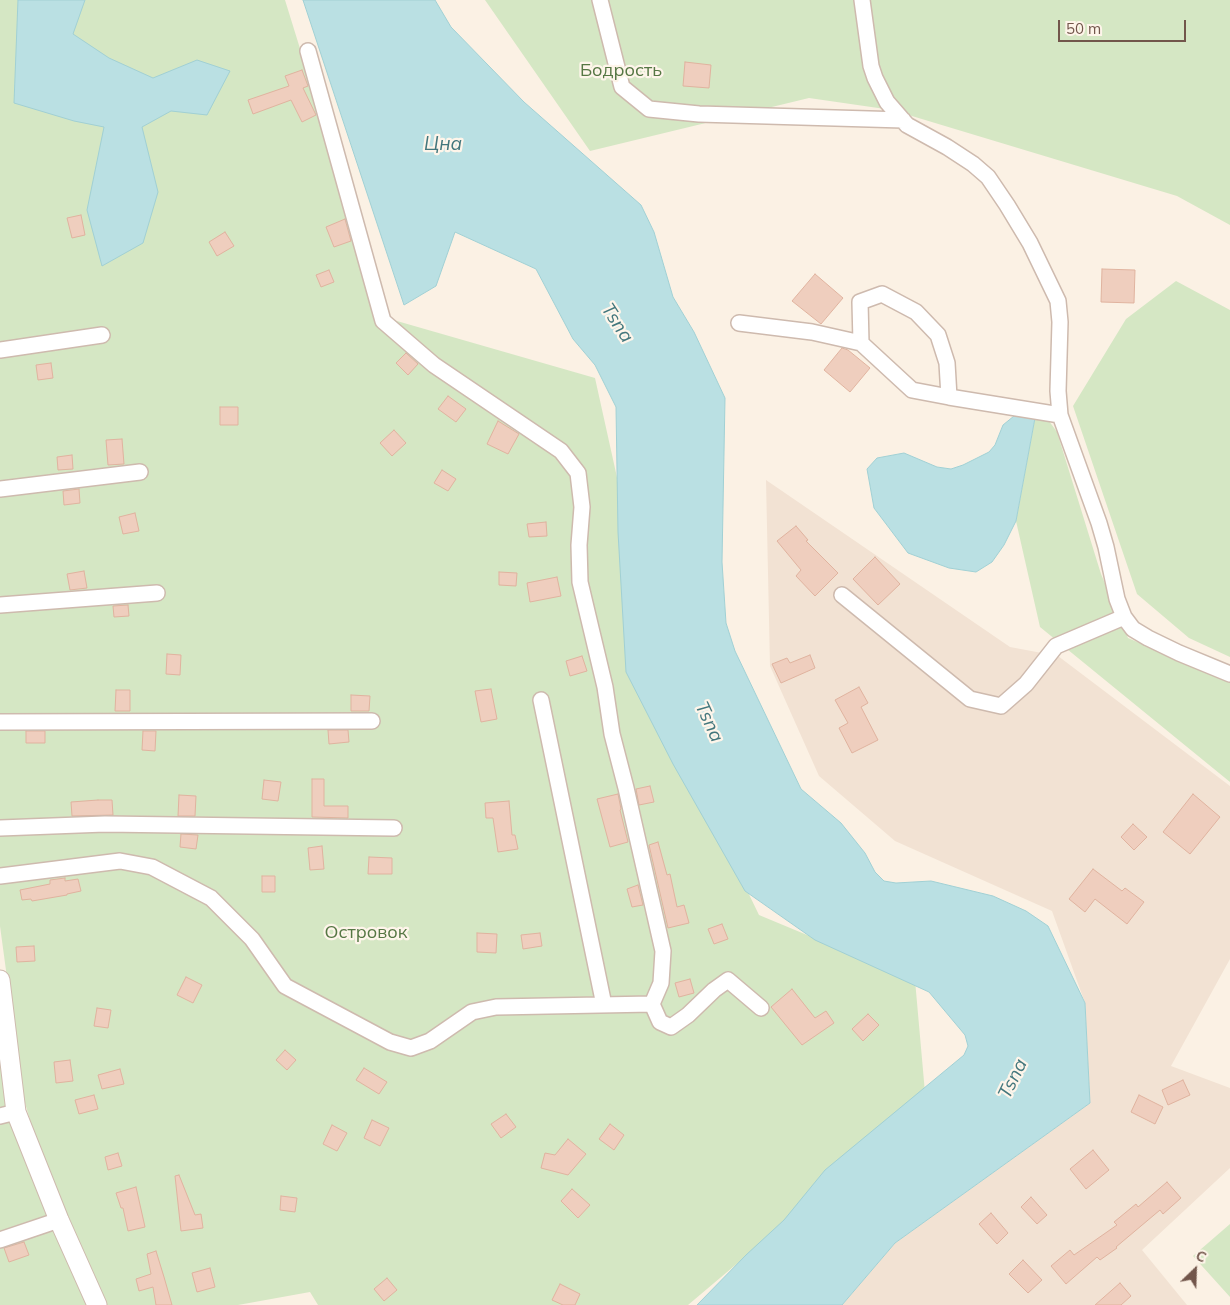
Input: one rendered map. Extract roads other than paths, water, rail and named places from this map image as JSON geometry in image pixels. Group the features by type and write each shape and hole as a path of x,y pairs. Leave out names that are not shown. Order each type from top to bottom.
{"street":[{"path":"600,0 622,87 648,109 699,114 903,120"},
{"path":"862,0 871,66 887,102 907,125 947,146 988,177 1030,243 1058,301 1060,322 1058,391 1060,415 1099,523 1110,561 1117,599 1124,617 1133,629 1148,638 1230,674"},
{"path":"308,51 383,321 434,365 561,451 578,473 582,507 579,546 580,582 604,687 612,734 663,951 661,983 652,1004 660,1022 671,1027 688,1016 714,990 728,980 761,1008"},
{"path":"861,344 860,302 882,294 916,312 938,335 947,363 949,397"},
{"path":"739,323 812,332 861,344 912,390 1060,415"},
{"path":"0,350 102,335"},
{"path":"0,489 140,472"},
{"path":"0,605 157,592"},
{"path":"842,594 970,699 1001,706 1026,684 1056,646 1124,617"},
{"path":"541,700 604,1005"},
{"path":"0,722 372,720"},
{"path":"0,828 105,824 394,828"},
{"path":"0,876 120,861 152,867 211,898 252,938 285,986 390,1042 411,1048 430,1041 472,1012 496,1007 652,1004"},
{"path":"0,980 8,1114 97,1305"},
{"path":"0,1240 59,1220"}],"water":[{"path":"18,0 85,0 73,34 109,58 153,78 197,60 230,71 207,115 171,111 142,127 158,192 143,243 102,266 87,210 104,127 74,121 14,103"},
{"name":"Цна","path":"303,0 435,0 451,27 524,102 641,205 654,232 673,297 694,332 725,398 722,562 726,623 735,651 801,789 841,823 865,853 875,872 884,881 896,883 931,881 993,896 1026,911 1048,926 1085,1003 1090,1103 895,1243 842,1305 697,1305 746,1255 784,1220 825,1170 964,1055 968,1046 965,1035 929,992 815,940 745,891 673,764 626,672 618,532 616,407 595,365 573,339 536,269 455,232 436,286 404,305"},
{"path":"1014,416 1035,418 1016,521 1004,545 992,562 976,572 949,568 908,553 874,508 867,469 877,458 904,453 937,467 951,469 963,465 989,452 995,445 1003,425"}],"park label":[{"name":"Бодрость","path":"621,71"},
{"name":"Островок","path":"366,933"}],"water label":[{"name":"Tsna","path":"617,323"},
{"name":"Tsna","path":"709,722"},
{"name":"Tsna","path":"1013,1079"}]}
